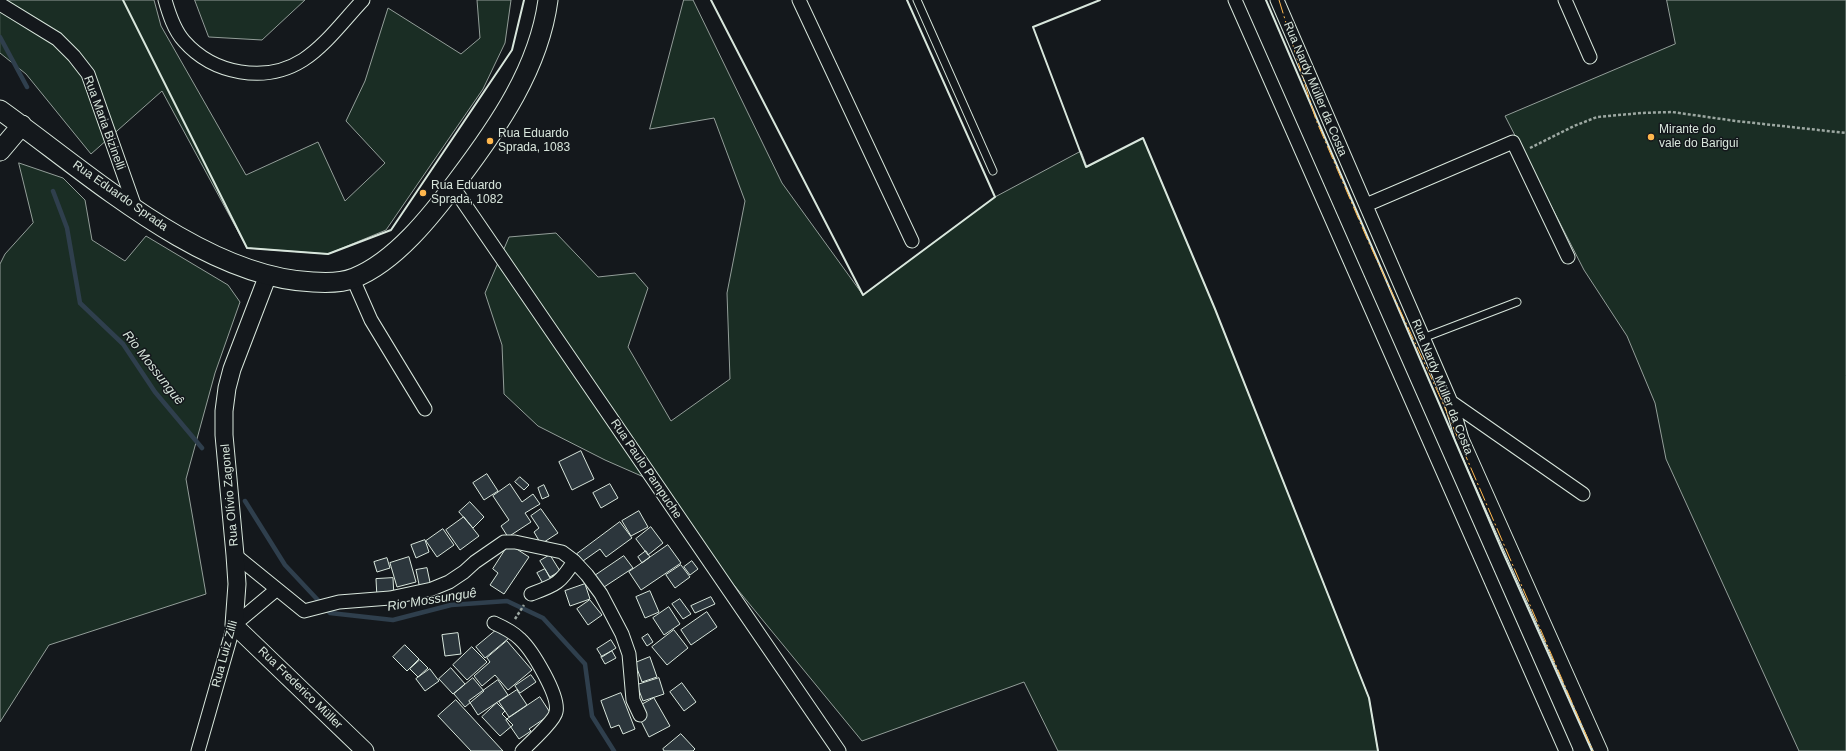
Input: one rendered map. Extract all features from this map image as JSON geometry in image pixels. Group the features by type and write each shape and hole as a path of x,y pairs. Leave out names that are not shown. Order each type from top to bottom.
{"main road":[{"name":"Rua Eduardo Sprada","path":"0,110 136,210 195,245 227,260 268,275 304,282 340,282 353,279 373,268 400,246 417,229 453,187 480,151 517,91 529,66 540,35 548,0"},
{"path":"0,151 22,125"}],"street":[{"path":"165,0 172,22 183,40 199,56 223,69 264,73 285,69 302,60 318,48 364,0"},
{"path":"799,0 912,241"},
{"path":"1235,0 1566,751"},
{"name":"Rua Nardy Müller da Costa","path":"1277,0 1451,402 1462,439 1601,751"},
{"path":"1565,0 1590,57"},
{"name":"Rua Maria Bizinelli","path":"0,4 56,39 74,56 88,74 136,210"},
{"path":"1366,206 1513,142 1568,257"},
{"name":"Rua Paulo Pampuche","path":"453,187 839,751"},
{"name":"Rua Olívio Zagonel","path":"268,275 232,369 227,388 224,411 225,443 235,555 300,610 304,611 331,603 390,598 432,589 459,575 496,546 504,542 515,542 562,552 574,561 601,594 622,634 629,654 633,700 640,715"},
{"path":"353,279 371,320 425,409"},
{"path":"1451,402 1583,494"},
{"name":"Rua Luiz Zilli","path":"198,751 234,625 237,584 235,555"},
{"path":"530,594 556,584 565,576 574,561"},
{"path":"234,625 276,590"},
{"path":"494,623 508,630 520,639 532,653 541,669 556,704 555,716 522,751"},
{"name":"Rua Frederico Müller","path":"234,625 365,751"}],"lane":[{"path":"917,0 993,171"},
{"path":"1423,338 1516,302"}],"path":[{"path":"1519,154 1574,126 1597,117 1616,114 1672,112 1736,121 1846,133"},
{"path":"508,630 530,594"}],"green space":[{"path":"0,0 154,0 161,26 246,175 318,142 345,201 385,163 346,121 365,81 388,8 461,54 480,38 477,0 511,0 505,43 483,89 386,230 328,254 247,248 162,91 91,154 26,74 0,53"},
{"path":"195,0 305,0 262,40 209,37"},
{"path":"684,0 693,0 782,183 863,295 995,197 1081,151 1087,167 1143,138 1215,309 1369,698 1378,751 1058,751 1024,682 862,741 646,478 605,460 538,426 504,394 502,345 485,293 509,237 556,233 598,277 635,273 648,288 628,347 671,421 730,379 727,293 745,201 714,118 650,129"},
{"path":"1667,0 1846,0 1846,751 1799,751 1666,459 1655,403 1627,336 1584,270 1505,116 1675,44"},
{"path":"19,163 63,178 85,200 92,240 125,261 146,236 228,285 240,302 215,373 186,479 206,594 49,645 0,722 0,264 5,254 33,223"}],"building":[{"path":"581,451 594,479 572,490 559,462"},
{"path":"487,474 498,491 484,500 473,483"},
{"path":"520,477 529,485 524,490 515,482"},
{"path":"510,484 522,502 533,494 540,504 525,513 531,522 508,537 501,526 509,520 493,496"},
{"path":"610,484 618,498 601,508 593,493"},
{"path":"544,485 549,496 542,499 538,488"},
{"path":"470,502 484,517 473,528 459,512"},
{"path":"541,509 558,533 541,544 534,532 539,528 531,516"},
{"path":"639,511 648,527 631,536 622,521"},
{"path":"464,517 479,536 460,550 446,530"},
{"path":"620,522 632,538 606,557 600,549 583,561 577,554"},
{"path":"651,527 663,543 648,555 636,539"},
{"path":"443,529 454,545 437,557 426,541"},
{"path":"425,540 429,552 416,558 411,545"},
{"path":"509,544 529,557 504,594 490,585 498,573 493,569"},
{"path":"668,545 681,563 641,590 629,572"},
{"path":"646,551 650,557 642,563 638,557"},
{"path":"550,555 560,571 550,577 540,561"},
{"path":"624,556 633,568 601,589 593,577"},
{"path":"409,557 416,582 397,587 390,563"},
{"path":"387,558 390,568 377,572 374,562"},
{"path":"692,561 698,569 690,575 684,567"},
{"path":"681,565 690,577 675,588 666,575"},
{"path":"427,568 431,587 420,589 416,570"},
{"path":"545,569 550,578 556,574 545,587 537,573"},
{"path":"393,578 394,597 377,598 376,579"},
{"path":"585,584 590,599 570,606 565,591"},
{"path":"650,591 659,612 645,618 636,597"},
{"path":"711,597 715,604 695,613 691,606"},
{"path":"680,599 691,614 683,619 672,604"},
{"path":"590,600 602,615 588,625 577,609"},
{"path":"669,607 680,624 664,635 653,618"},
{"path":"707,612 717,627 691,645 681,630"},
{"path":"500,627 509,638 485,658 476,647"},
{"path":"674,630 688,648 667,665 652,647"},
{"path":"458,633 461,654 445,656 442,635"},
{"path":"648,634 653,642 647,646 642,638"},
{"path":"611,640 616,648 602,657 597,649"},
{"path":"507,641 532,670 508,690 495,675 482,686 474,676 490,662 487,658"},
{"path":"405,645 419,659 407,671 393,657"},
{"path":"472,647 487,662 467,680 453,665"},
{"path":"612,651 616,658 605,664 601,657"},
{"path":"650,657 657,677 642,682 635,663"},
{"path":"420,660 428,668 418,677 410,669"},
{"path":"451,668 465,684 453,694 439,679"},
{"path":"430,669 439,681 425,691 416,679"},
{"path":"531,675 536,682 520,693 515,686"},
{"path":"473,678 484,691 465,707 454,694"},
{"path":"659,678 664,694 643,701 637,685"},
{"path":"498,680 508,695 478,715 469,701"},
{"path":"682,683 696,702 684,711 670,692"},
{"path":"517,690 527,705 509,717 499,702"},
{"path":"621,693 635,729 623,734 619,725 611,728 601,701"},
{"path":"540,697 551,714 529,729 531,731 519,739 506,720"},
{"path":"654,698 670,726 649,737 639,717 641,705"},
{"path":"456,700 503,751 471,751 438,716"},
{"path":"497,703 505,711 502,714 513,725 500,736 482,717"},
{"path":"681,734 695,749 693,751 664,751 663,749"}],"waterway":[{"name":"Rio Mossunguê","path":"0,37 27,87"},
{"name":"Rio Mossunguê","path":"53,191 67,228 80,303 123,344 155,392 202,448"},
{"name":"Rio Mossunguê","path":"245,501 285,565 330,613 393,620 451,605 507,601 543,618 585,664 592,716 614,751"}],"wall":[{"path":"123,0 247,248 328,254 391,230 512,50 524,0"},
{"path":"711,0 863,295 995,197 907,0"},
{"path":"1100,0 1033,27 1086,167 1143,138 1215,309 1369,698 1378,751"},
{"path":"1266,0 1502,550 1592,751"}],"power":[{"path":"1279,0 1316,120 1369,243 1442,401 1593,751"}],"place":[{"name":"Mirante do vale do Barigui","path":"1651,137"},
{"name":"Rua Eduardo Sprada, 1083","path":"490,141"},
{"name":"Rua Eduardo Sprada, 1082","path":"423,193"}]}
